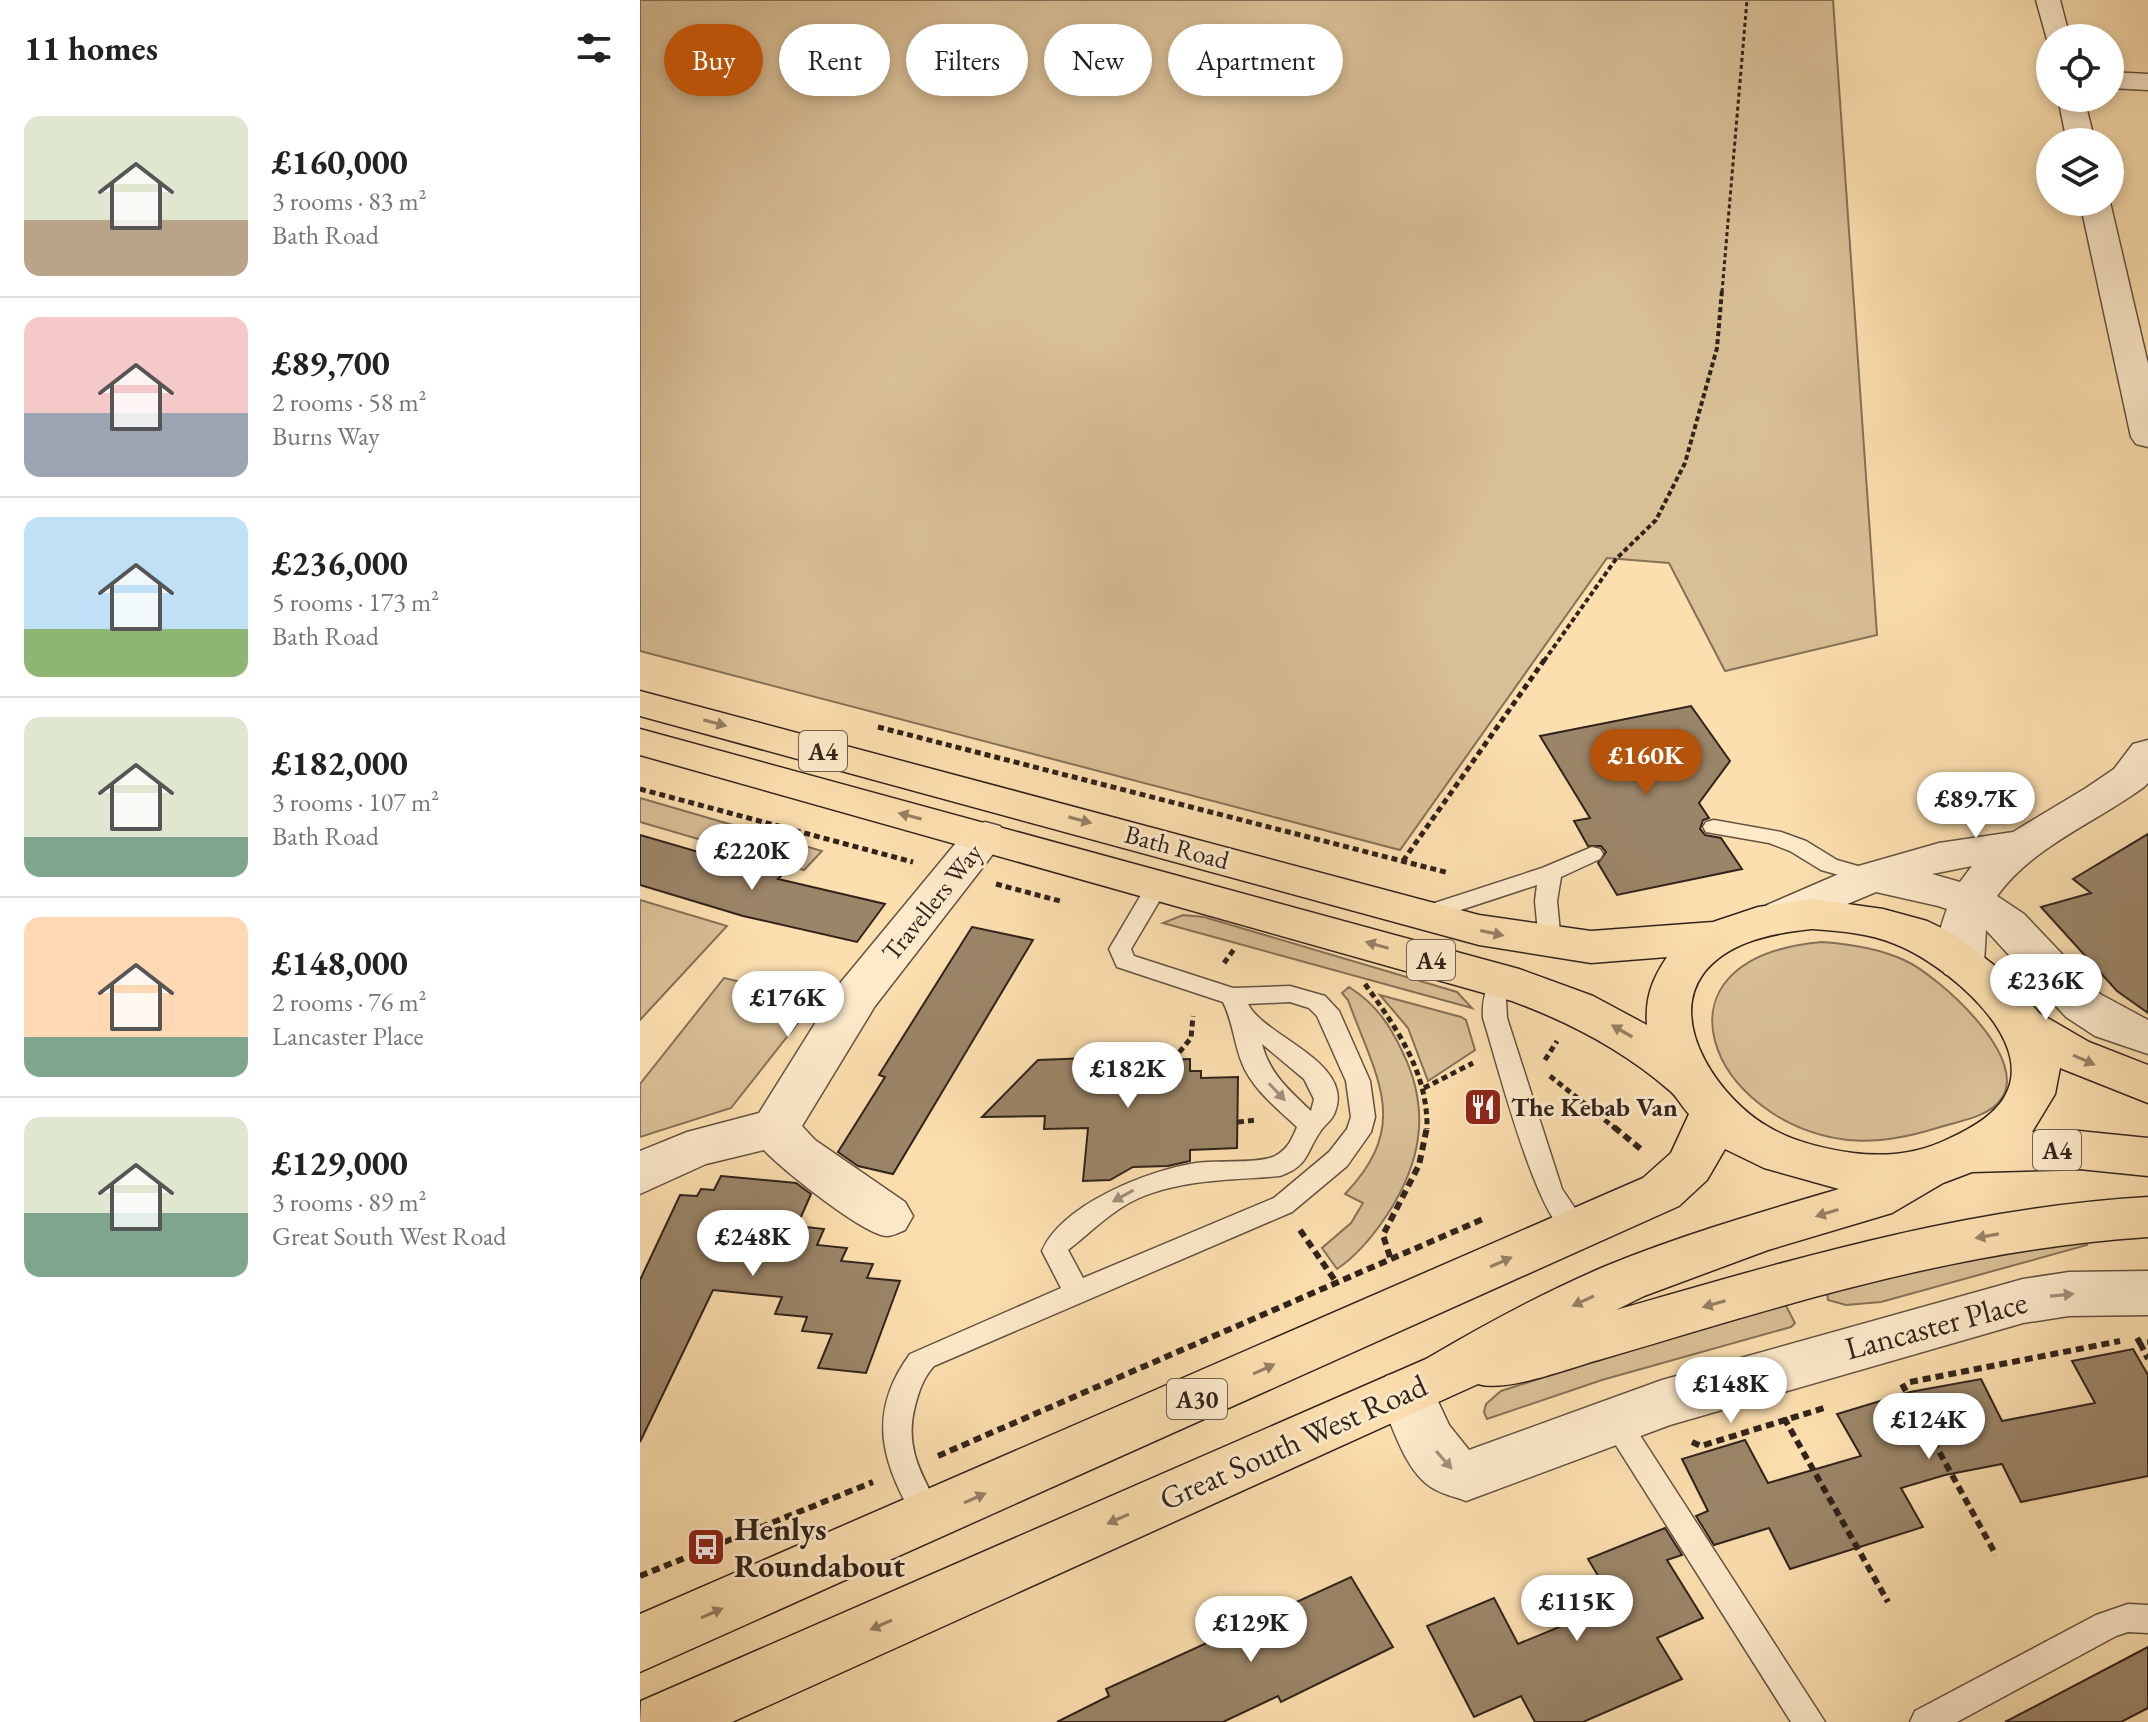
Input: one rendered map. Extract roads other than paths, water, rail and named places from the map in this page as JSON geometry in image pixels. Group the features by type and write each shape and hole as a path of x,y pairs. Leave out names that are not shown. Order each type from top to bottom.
{"highway":[{"name":"Bath Road","path":"640,703 1479,930 1591,947 1719,937"},
{"name":"Bath Road","path":"640,742 1502,980 1590,1013 1630,1035 1700,1094"},
{"path":"2024,1026 2036,1060 2032,1093 2012,1122 1945,1162 1874,1174 1803,1162 1753,1142 1700,1094 1669,1026 1668,1004 1671,990 1684,965 1719,937 1762,919 1839,916 1873,921 1925,939 1961,963 2024,1026 2072,1054 2148,1085"},
{"name":"A30","path":"640,1644 929,1519 1650,1197 1687,1172 1697,1155 1700,1094"},
{"name":"A4","path":"1945,1162 2079,1150 2148,1157"},
{"name":"Great South West Road","path":"663,1722 1426,1384 1508,1338 1625,1281 1757,1233 1874,1199 1945,1162"},
{"path":"1426,1384 1578,1345 1851,1265 1920,1248 2051,1225 2148,1217"}],"street":[{"path":"2048,0 2054,24"},
{"path":"2124,81 2148,82"},
{"path":"2098,216 2148,437"},
{"path":"1986,910 1982,882 2018,845 2130,777 2148,753"},
{"name":"Travellers Way","path":"775,1129 858,994 985,836"},
{"path":"1783,916 1871,877 1939,857 2018,845"},
{"path":"1871,877 1902,881 1986,910 2092,1015 2121,1030 2148,1037"},
{"path":"1961,963 1963,919 1986,910"},
{"path":"640,1175 678,1154 719,1139 775,1129 797,1154 887,1216"},
{"name":"Lancaster Place","path":"1426,1384 1435,1451 1452,1470 1466,1476 1622,1418 1772,1397 2023,1301 2069,1294 2145,1326"}],"lane":[{"path":"1714,827 1773,837 1798,846 1829,865 1871,877"},
{"path":"1421,915 1550,873 1592,854"},
{"path":"1550,873 1546,901 1550,943"},
{"path":"929,1519 906,1478 895,1438 895,1421 917,1365 933,1352 1283,1205 1338,1159 1358,1132 1363,1117 1358,1081 1323,1006 1290,994 1232,996 1128,963 1122,956 1120,949 1159,883"},
{"path":"1502,980 1494,1009 1507,1056 1550,1192 1576,1229"},
{"path":"1232,996 1245,1023 1254,1063 1270,1086 1310,1125"},
{"path":"1077,1292 1055,1251 1058,1244 1109,1203 1157,1182 1195,1173 1280,1166 1300,1150 1310,1125 1325,1111 1326,1097 1313,1071 1264,1032 1245,1023"},
{"path":"1622,1418 1809,1722"},
{"path":"1926,1722 2107,1625 2128,1618 2148,1619"}],"place":[{"name":"The Kebab Van","path":"1483,1107"},
{"name":"Henlys Roundabout","path":"706,1547"}]}
